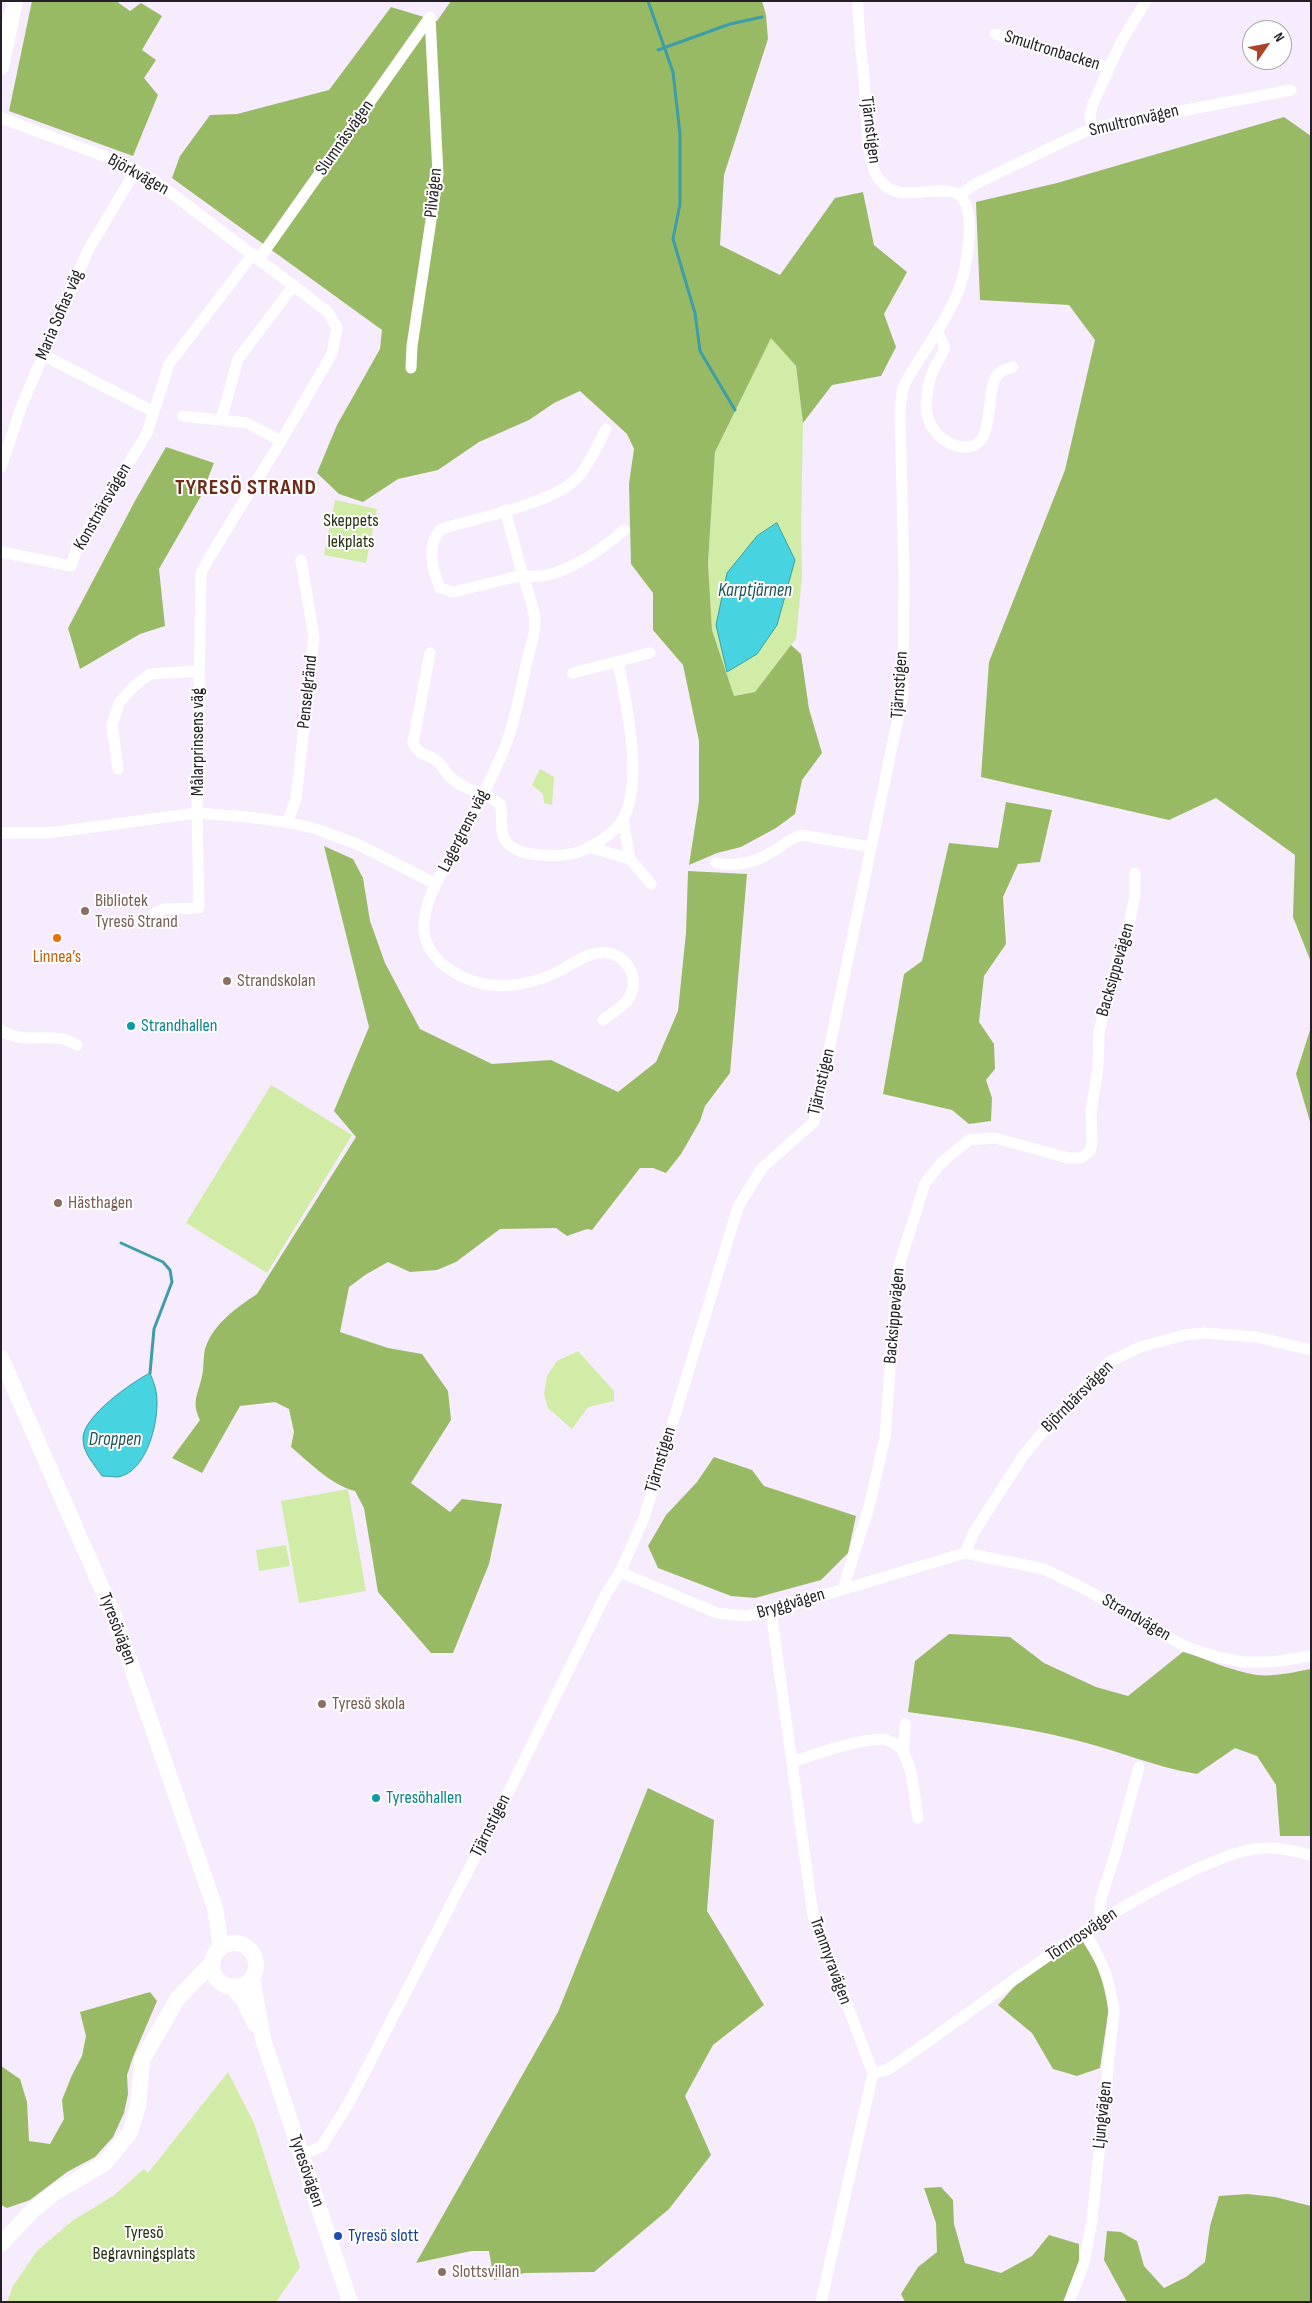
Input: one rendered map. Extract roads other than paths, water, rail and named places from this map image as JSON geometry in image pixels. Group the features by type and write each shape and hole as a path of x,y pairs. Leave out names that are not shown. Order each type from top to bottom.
{"main road":[{"path":"1,67 15,1"},
{"name":"Tyresövägen","path":"1,1358 114,1616 215,1908 239,1944 249,1948 255,1958 256,1965 252,1978 263,2039 350,2302"},
{"name":"Tyresövägen","path":"215,1908 217,1955 214,1974 244,2001 263,2039"},
{"path":"1,2244 47,2198 105,2163 130,2132 138,2106 142,2060 178,1998 227,1944 239,1944"},
{"path":"178,1998 215,1983 241,1985 252,1978"}],"street":[{"name":"Tjärnstigen","path":"301,2156 322,2146 350,2100 507,1795 606,1594 620,1572 644,1518 738,1206 762,1168 814,1122 903,694 904,562 900,411 902,392 907,379 936,332 958,290 965,263 969,214 966,203 960,196 948,192 897,192 883,183 877,176 872,163 866,119 858,1"},
{"name":"Smultronbacken","path":"1092,128 1090,115 1092,106 1121,42 1146,1"},
{"name":"Slumnäsvägen","path":"256,256 430,17"},
{"name":"Pilvägen","path":"411,368 412,346 438,174 430,17"},
{"name":"Smultronbacken","path":"995,34 1109,68"},
{"name":"Smultronvägen","path":"960,196 975,184 1092,128 1291,90"},
{"name":"Björkvägen","path":"1,118 123,162 154,180 256,256"},
{"name":"Maria Sofias väg","path":"1,467 22,405 88,250 136,170"},
{"name":"Målarprinsens väg","path":"197,813 202,574 208,558 281,441 332,354 337,328 328,312 256,256"},
{"name":"Konstnärsvägen","path":"1,552 71,566 77,548 147,433 169,364 256,256"},
{"path":"221,420 238,359 294,285"},
{"path":"936,332 944,344 944,351 933,370 927,389 927,416 936,432 953,445 962,447 972,446 984,436 988,426 994,381 1002,371 1013,367"},
{"path":"43,355 154,412"},
{"path":"182,416 246,423 281,441"},
{"path":"606,429 579,476 561,491 543,500 441,529 435,535 431,560 440,588 453,592 523,575 531,578 568,568 590,557 624,530"},
{"path":"505,510 523,575"},
{"name":"Penselgränd","path":"287,822 296,799 314,637 301,560"},
{"name":"Lagergrens väg","path":"1,833 48,833 197,813 287,822 316,829 357,844 436,884 483,794 508,740 517,710 535,623 532,602 523,575"},
{"path":"430,653 413,743 417,751 422,755 435,759 450,777 459,783 500,804 503,835 510,847 534,854 571,854 589,847 610,834 623,819 629,801 632,778 631,742 627,707 618,662"},
{"path":"573,673 650,653"},
{"name":"Målarprinsens väg","path":"118,769 112,725 119,703 133,687 150,674 199,671"},
{"path":"154,913 164,909 199,908 197,813"},
{"path":"623,819 630,859 651,884"},
{"path":"716,863 730,866 755,860 769,854 801,834 871,847"},
{"path":"589,847 630,859"},
{"name":"Backsippevägen","path":"842,1589 869,1507 885,1438 897,1272 925,1183 942,1162 969,1140 994,1138 1068,1158 1081,1158 1090,1151 1092,1143 1091,1111 1098,1068 1099,1034 1105,1003 1129,926 1135,896 1135,873"},
{"path":"436,884 425,910 424,932 427,943 440,963 479,984 516,986 533,983 597,953 609,952 620,957 628,965 634,979 632,990 628,999 603,1020"},
{"path":"1,1030 15,1037 54,1036 78,1045"},
{"name":"Björnbärsvägen","path":"965,1553 974,1532 1023,1456 1057,1415 1109,1362 1140,1347 1185,1335 1204,1333 1256,1337 1311,1350"},
{"name":"Bryggvägen","path":"620,1572 717,1613 745,1616 771,1612 965,1553"},
{"name":"Strandvägen","path":"965,1553 1044,1569 1085,1589 1186,1647 1218,1657 1243,1662 1272,1662 1311,1656"},
{"name":"Tranmyravägen","path":"771,1612 813,1915 873,2073"},
{"path":"904,1724 904,1753"},
{"path":"792,1762 854,1744 876,1740 886,1740 897,1744 904,1753 908,1763 918,1818"},
{"path":"1104,1919 1100,1912 1101,1898 1120,1839 1139,1766"},
{"name":"Törnrosvägen","path":"873,2073 887,2070 1084,1931 1180,1877 1227,1856 1269,1848 1311,1855"},
{"name":"Ljungvägen","path":"1069,2302 1084,2264 1092,2220 1114,2011 1109,1980 1098,1954 1084,1931"},
{"path":"821,2302 873,2073"}],"water":[{"name":"Karptjärnen","path":"777,523 795,560 777,625 757,654 727,672 716,625 727,573 757,536"},
{"name":"Droppen","path":"150,1373 156,1391 157,1402 154,1428 145,1454 128,1473 118,1477 102,1476 83,1444 85,1430 109,1401"}],"waterway":[{"path":"648,1 673,72 680,134 680,204 673,239 695,313 700,351 735,410"},
{"path":"658,50 730,24 762,17"},
{"path":"121,1243 163,1262 170,1270 172,1282 154,1329 150,1373"}],"place":[{"name":"Bibliotek Tyresö Strand","path":"85,911"},
{"name":"Linnea’s","path":"57,938"},
{"name":"Strandskolan","path":"227,981"},
{"name":"Strandhallen","path":"131,1026"},
{"name":"Hästhagen","path":"58,1203"},
{"name":"Tyresö skola","path":"322,1704"},
{"name":"Tyresöhallen","path":"376,1798"},
{"name":"Tyresö slott","path":"338,2236"},
{"name":"Slottsvillan","path":"442,2272"}],"district":[{"name":"TYRESÖ STRAND","path":"246,488"}],"park label":[{"name":"Skeppets lekplats","path":"351,531"},
{"name":"Tyresö Begravningsplats","path":"144,2243"}]}
